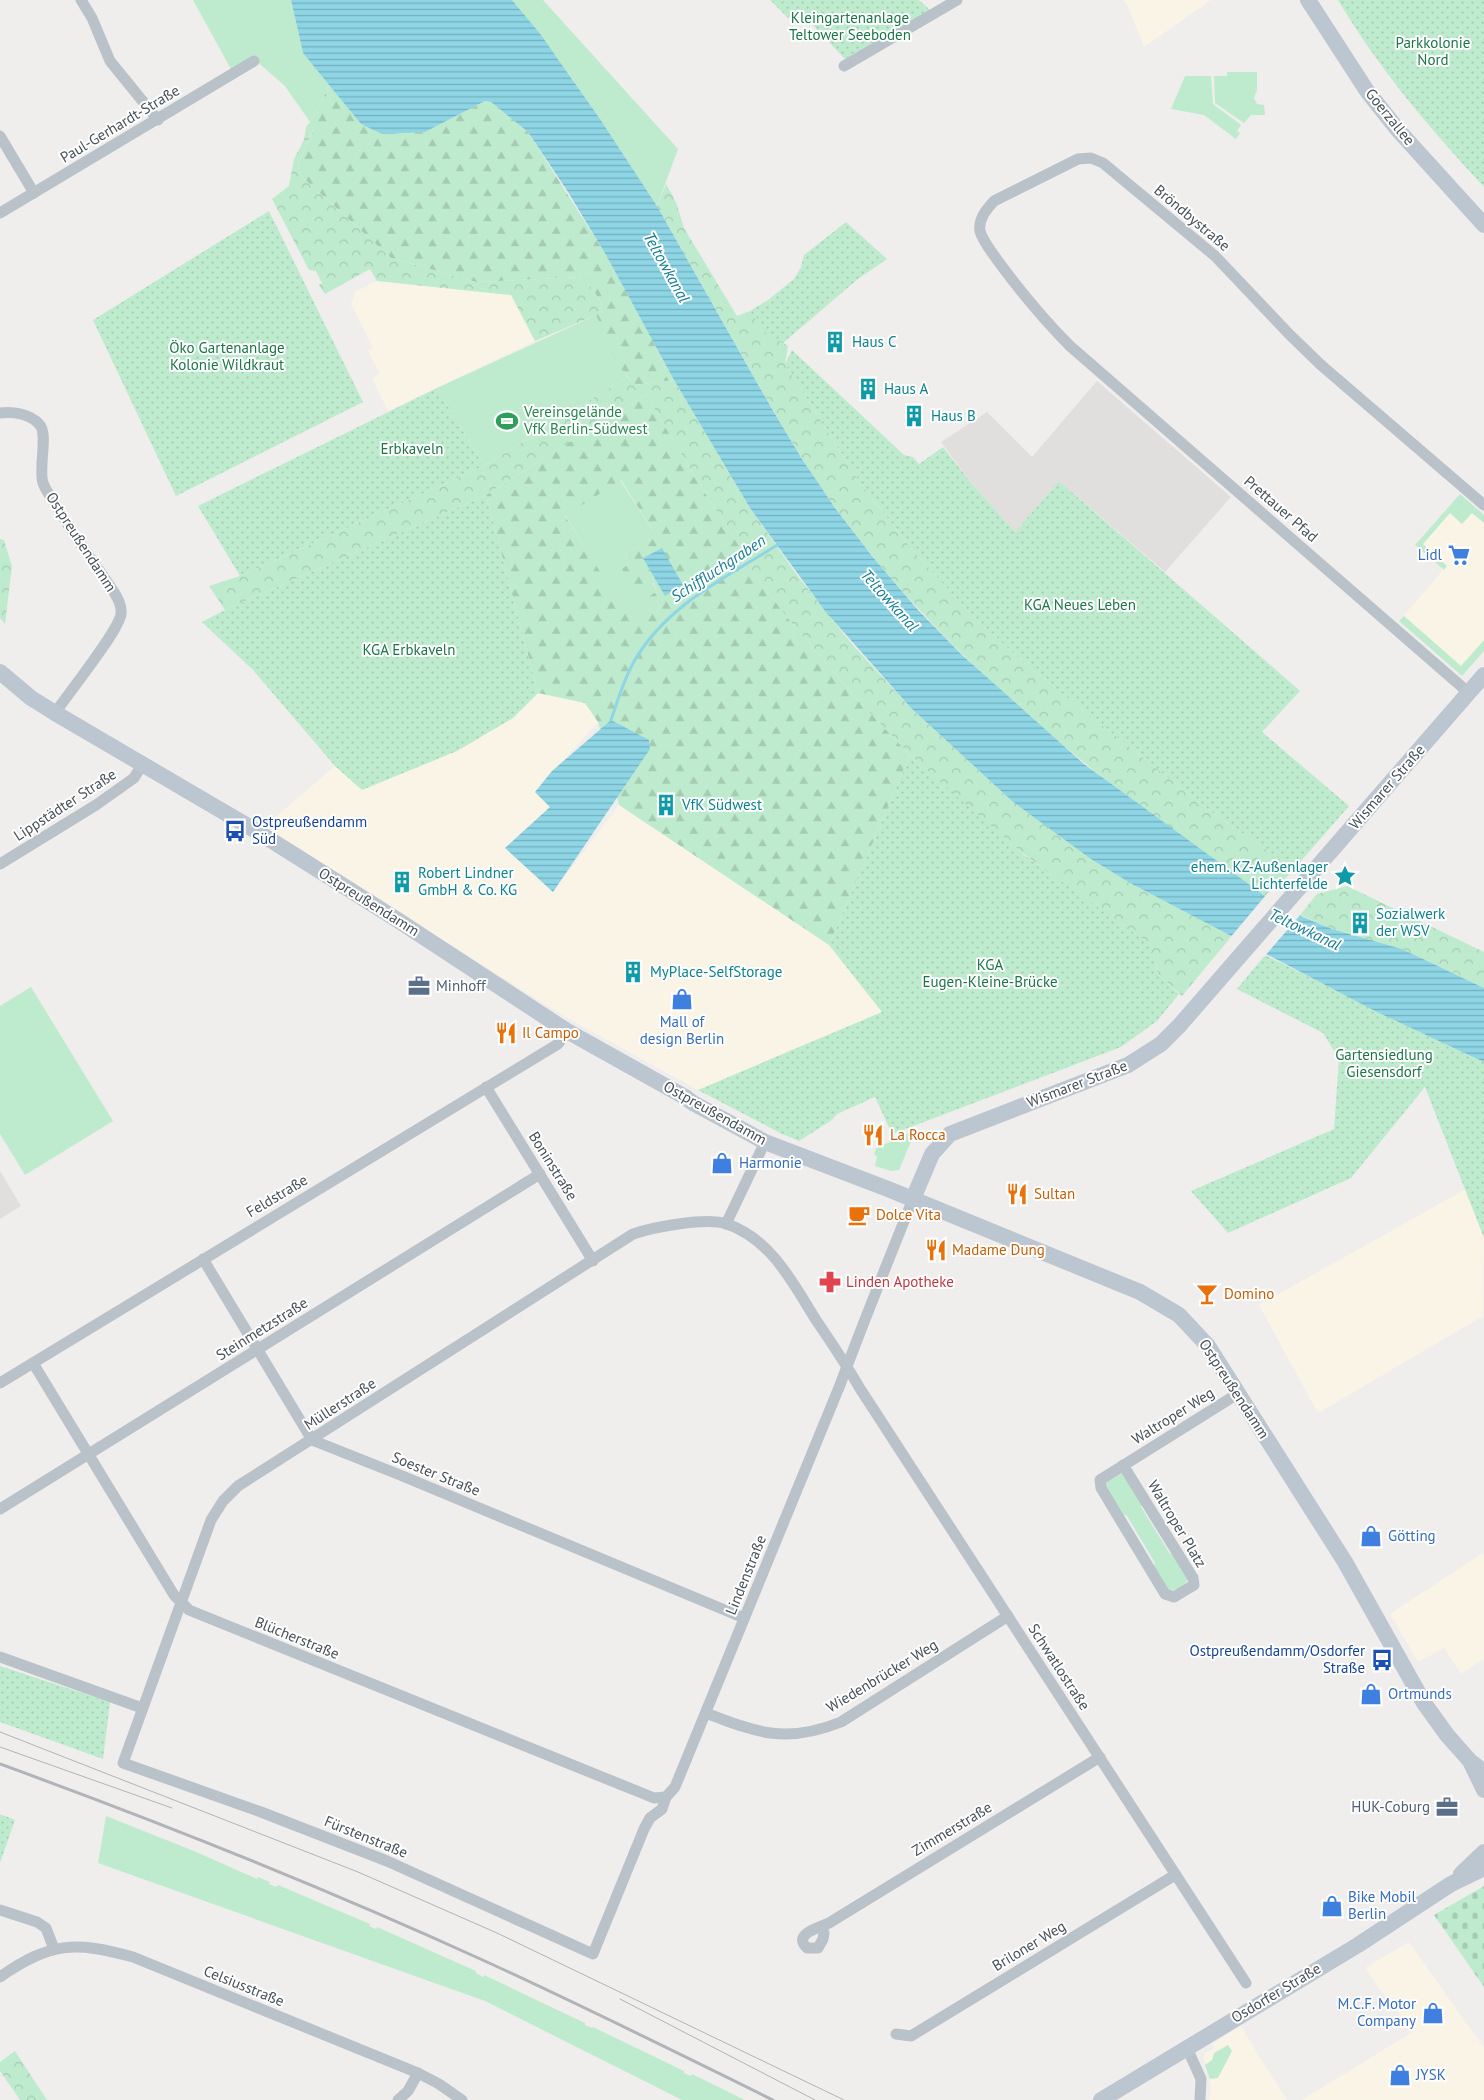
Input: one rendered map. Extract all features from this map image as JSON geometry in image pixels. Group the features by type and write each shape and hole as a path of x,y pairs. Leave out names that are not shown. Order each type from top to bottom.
{"main road":[{"name":"Goerzallee","path":"1308,0 1367,90 1398,130 1484,225"},
{"name":"Ostpreußendamm","path":"0,672 30,698 258,832 351,890 567,1032 765,1142 913,1199 1140,1292 1165,1305 1179,1315 1202,1338 1239,1393 1345,1562 1424,1703 1470,1761 1484,1772"},
{"name":"Wismarer Straße","path":"913,1199 932,1154 946,1136 966,1126 1128,1065 1148,1054 1179,1026 1289,897 1484,676"},
{"name":"Ostpreußendamm","path":"1470,1761 1484,1790"},
{"name":"Osdorfer Straße","path":"1451,1884 1484,1852"},
{"name":"Osdorfer Straße","path":"1101,2100 1365,1940 1451,1884 1484,1868"}],"street":[{"path":"81,0 92,18 110,61 158,120"},
{"path":"844,66 957,0"},
{"name":"Paul-Gerhardt-Straße","path":"0,213 254,61"},
{"path":"0,136 34,193"},
{"name":"Bröndbystraße","path":"1073,348 1040,316 1022,294 985,243 980,232 980,222 985,211 994,201 1078,159 1091,158 1103,163 1215,256 1321,365 1484,505"},
{"name":"Prettauer Pfad","path":"1073,348 1469,692"},
{"name":"Ostpreußendamm","path":"0,413 28,416 39,423 43,429 41,471 44,485 66,523 120,603 121,614 114,631 55,713"},
{"name":"Lippstädter Straße","path":"0,864 96,805 134,778 142,765"},
{"name":"Feldstraße","path":"0,1383 558,1044 567,1032"},
{"name":"Boninstraße","path":"486,1087 593,1261"},
{"path":"726,1224 765,1142"},
{"name":"Steinmetzstraße","path":"0,1509 540,1174"},
{"name":"Lindenstraße","path":"593,1954 644,1829 650,1818 665,1806 666,1796 674,1787 706,1713 847,1367 913,1199"},
{"name":"Müllerstraße","path":"123,1763 211,1520 223,1501 238,1486 633,1234 645,1230 690,1223 726,1224 746,1234 765,1247 781,1264 847,1367"},
{"path":"203,1259 312,1440"},
{"path":"33,1363 180,1604"},
{"name":"Schwatlostraße","path":"847,1367 1246,1983"},
{"name":"Waltroper Weg","path":"1123,1465 1239,1393"},
{"name":"Soester Straße","path":"312,1440 744,1618"},
{"name":"Waltroper Platz","path":"1123,1465 1194,1578 1194,1585 1174,1597 1165,1594 1101,1488 1100,1480 1123,1465"},
{"name":"Blücherstraße","path":"180,1604 189,1610 654,1798 666,1796"},
{"name":"Wiedenbrücker Weg","path":"706,1713 763,1733 794,1735 824,1728 840,1722 1008,1616"},
{"path":"0,1657 142,1708"},
{"name":"Zimmerstraße","path":"821,1927 1100,1757"},
{"name":"Fürstenstraße","path":"123,1763 321,1834 387,1861 593,1954"},
{"name":"Briloner Weg","path":"896,2034 910,2036 1176,1875"},
{"path":"0,1910 37,1922 46,1928 54,1949"},
{"name":"Celsiusstraße","path":"0,1977 39,1954 54,1949 86,1946 133,1957 418,2073 439,2084 462,2100"},
{"path":"1187,2048 1201,2079 1200,2100"},
{"path":"398,2100 408,2091 418,2073"}],"shaded area":[{"path":"1123,0 1211,0 1144,47 1126,2"},
{"path":"377,281 512,295 535,341 388,411 372,379 380,374 368,351 373,348 351,304 355,292"},
{"path":"1097,381 1231,497 1165,572 1059,481 1015,532 972,484 941,442 987,412 1032,457"},
{"path":"1460,494 1484,515 1484,651 1462,676 1399,621 1443,570 1415,545"},
{"path":"538,693 585,703 598,722 535,792 550,807 505,848 553,892 619,805 829,945 882,1012 698,1090 562,1015 264,827 335,766 362,790 513,718"},
{"path":"0,1171 21,1206 0,1219"},
{"path":"1466,1189 1484,1238 1483,1316 1318,1413 1259,1305"},
{"path":"1484,1552 1484,1659 1461,1674 1444,1648 1418,1662 1390,1614"},
{"path":"1409,1942 1484,2048 1484,2100 1302,2100 1414,2031 1380,1990 1365,1968"},
{"path":"1241,2026 1287,2100 1209,2100 1211,2093 1210,2079 1204,2054 1214,2048 1212,2044"}],"green space":[{"path":"193,0 291,0 303,53 330,85 310,122 285,86 254,59 232,71"},
{"path":"512,0 543,0 678,149 657,206 569,75"},
{"name":"Kleingartenanlage Teltower Seeboden","path":"770,0 919,0 930,10 845,59 798,9 788,18"},
{"name":"Parkkolonie Nord","path":"1338,0 1484,0 1484,187 1406,98"},
{"path":"1227,72 1257,72 1257,90 1254,98 1257,104 1264,105 1265,115 1251,115 1244,123 1215,103 1214,76 1227,76"},
{"path":"1185,76 1211,76 1213,104 1241,125 1237,131 1240,133 1236,139 1204,115 1171,109"},
{"path":"330,85 361,124 425,132 485,101 491,102 528,132 606,255 674,380 636,385 622,370 596,315 603,305 584,277 476,282 391,258 300,175 298,165 313,131 310,122"},
{"path":"310,122 313,130 298,165 300,175 391,258 476,282 584,277 603,305 596,315 535,341 511,295 377,281 370,269 325,294 319,285 322,283 316,271 309,270 272,199 289,186 294,159 304,140 306,127"},
{"path":"666,184 676,202 684,228 737,316 750,311 763,330 788,346 785,364 859,481 910,547 965,608 1024,663 1209,810 1294,869 1275,890 1271,889 1265,896 1147,812 1090,767 980,672 929,620 881,566 836,509 800,455 657,206"},
{"name":"Öko Gartenanlage Kolonie Wildkraut","path":"269,211 363,402 176,496 93,320"},
{"path":"846,222 887,259 858,279 783,343 762,330 750,311 768,300 794,279 801,267 804,255"},
{"name":"Vereinsgelände VfK Berlin-Südwest","path":"596,315 627,377 484,466 437,388"},
{"name":"KGA Neues Leben","path":"792,350 904,455 913,457 919,464 943,447 972,484 1015,532 1059,481 1300,691 1262,732 1349,806 1294,869 1209,810 1024,663 965,608 910,547 859,481 785,364"},
{"path":"627,377 636,385 674,380 750,508 800,579 852,644 911,708 1012,801 1132,884 1230,934 1231,937 1182,996 1158,974 1150,944 1054,877 999,835 910,755 859,701 793,625 753,572 745,555 693,474 646,394 486,495 225,610 209,586 240,576 484,466"},
{"name":"Erbkaveln","path":"437,388 484,466 240,576 198,506"},
{"path":"646,394 693,474 745,555 753,572 793,625 859,701 910,755 829,945 619,805 598,722 585,703 538,693 486,495","holes":["621,480 656,536 625,554 630,563 622,569 636,593 653,583 657,591 648,597 652,604 657,601 661,608 654,613 650,609 631,621 565,516"]},
{"path":"620,480 656,536 625,554 630,563 622,569 652,583 657,591 648,597 657,601 661,608 654,613 650,609 630,622 565,515"},
{"path":"1460,494 1484,515 1484,523 1472,513 1462,524 1450,513 1423,544 1447,566 1444,570 1415,545"},
{"name":"KGA Erbkaveln","path":"486,495 538,693 513,718 457,751 362,790 335,766 253,670 202,622 225,610"},
{"path":"0,539 4,540 12,566 5,624 0,618"},
{"path":"1404,616 1461,666 1484,640 1484,651 1462,676 1399,621"},
{"name":"KGA Eugen-Kleine-Brücke","path":"910,755 1024,855 1150,944 1158,974 1179,994 1157,1021 1121,1047 892,1134 875,1097 837,1114 832,1120 799,1141 698,1090 882,1012 829,945"},
{"path":"1347,886 1484,952 1484,988 1402,949 1332,929 1300,915 1317,894"},
{"name":"Gartensiedlung Giesensdorf","path":"1265,955 1484,1062 1484,1238 1425,1087 1351,1178 1228,1233 1191,1191 1334,1129 1339,1059 1323,1033 1237,989"},
{"path":"31,987 113,1121 25,1175 0,1134 0,1006"},
{"path":"919,1129 912,1139 899,1170 891,1171 875,1166 877,1156 874,1155 876,1148"},
{"path":"1123,1474 1142,1501 1141,1507 1170,1554 1176,1555 1188,1578 1180,1588 1167,1590 1154,1568 1155,1563 1127,1516 1121,1514 1106,1486 1106,1483"},
{"path":"0,1666 110,1702 103,1759 0,1722"},
{"path":"0,1814 15,1820 0,1863"},
{"path":"106,1816 194,1851 257,1879 258,1877 270,1882 269,1884 276,1887 278,1885 476,1971 476,1973 483,1977 484,1975 684,2071 684,2073 691,2076 692,2074 745,2100 682,2100 485,2001 98,1863"},
{"path":"1484,1886 1484,1987 1434,1915"},
{"path":"1228,2045 1232,2051 1218,2078 1210,2079 1205,2065 1212,2060 1214,2053"},
{"path":"15,2051 47,2100 20,2100 0,2071 0,2062"}],"water":[{"name":"Teltowkanal","path":"291,0 512,0 541,35 600,119 657,206 802,459 835,508 872,556 918,610 962,655 1084,764 1265,896 1303,917 1332,929 1402,949 1484,988 1484,1062 1377,1012 1132,884 1091,859 1012,801 911,708 825,611 750,508 674,380 606,255 568,192 528,132 491,102 485,101 425,132 382,134 361,124 303,53"},
{"path":"662,548 683,585 665,596 643,558"},
{"path":"611,720 649,740 650,749 553,892 505,848 550,807 535,792 552,771"}],"pier":[{"path":"1266,895 1302,913 1264,957 1229,939"}],"waterway":[{"name":"Schiffluchgraben","path":"611,720 621,689 631,667 648,641 664,623 699,594 779,544"}],"tram line":[{"path":"0,1732 358,1872 497,1933 844,2100"},
{"path":"0,1747 172,1808"},
{"path":"620,1999 815,2100"}],"railway":[{"path":"0,1764 184,1834 367,1909 487,1962 773,2100"}],"place":[{"name":"Haus C","path":"835,342"},
{"name":"Haus A","path":"868,389"},
{"name":"Haus B","path":"914,416"},
{"name":"Vereinsgelände VfK Berlin-Südwest","path":"507,421"},
{"name":"Lidl","path":"1459,555"},
{"name":"VfK Südwest","path":"666,805"},
{"name":"Ostpreußendamm Süd","path":"235,831"},
{"name":"ehem. KZ-Außenlager Lichterfelde","path":"1345,876"},
{"name":"Robert Lindner GmbH & Co. KG","path":"402,882"},
{"name":"Sozialwerk der WSV","path":"1360,923"},
{"name":"MyPlace-SelfStorage","path":"633,972"},
{"name":"Minhoff","path":"419,986"},
{"name":"Mall of design Berlin","path":"682,999"},
{"name":"Il Campo","path":"506,1033"},
{"name":"La Rocca","path":"873,1135"},
{"name":"Harmonie","path":"722,1163"},
{"name":"Sultan","path":"1017,1194"},
{"name":"Dolce Vita","path":"859,1215"},
{"name":"Madame Dung","path":"936,1250"},
{"name":"Linden Apotheke","path":"830,1282"},
{"name":"Domino","path":"1207,1294"},
{"name":"Götting","path":"1371,1536"},
{"name":"Ostpreußendamm/Osdorfer Straße","path":"1382,1660"},
{"name":"Ortmunds","path":"1371,1694"},
{"name":"HUK-Coburg","path":"1447,1807"},
{"name":"Bike Mobil Berlin","path":"1332,1906"},
{"name":"M.C.F. Motor Company","path":"1433,2013"},
{"name":"JYSK","path":"1400,2075"}]}
